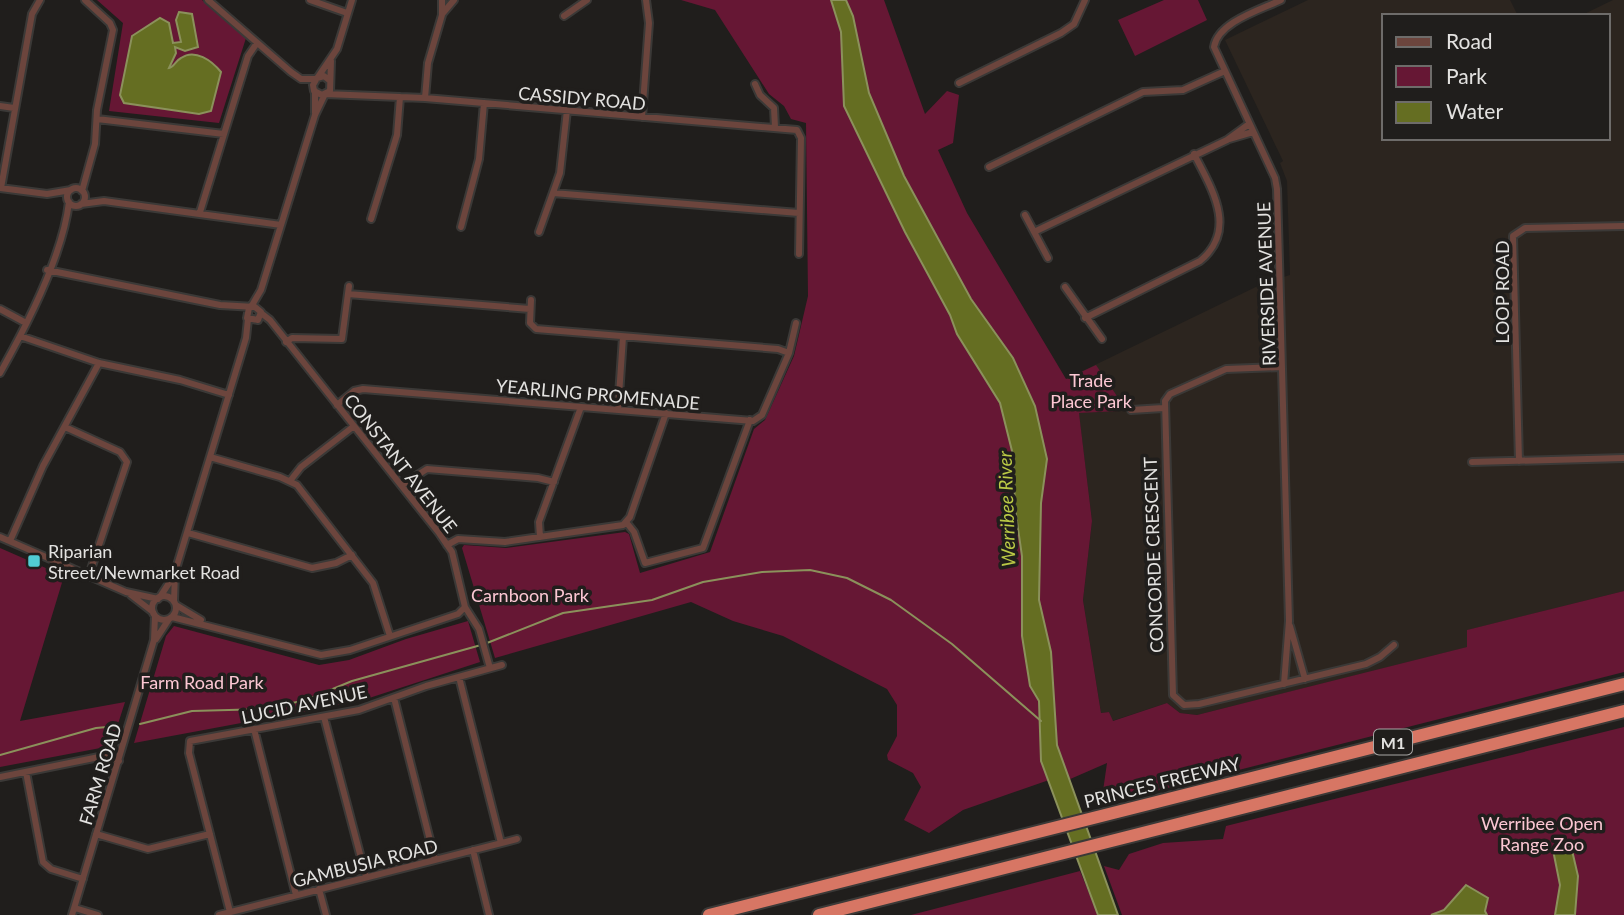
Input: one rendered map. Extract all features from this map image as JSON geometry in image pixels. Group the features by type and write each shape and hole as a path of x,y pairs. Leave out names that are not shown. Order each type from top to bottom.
{"highway":[{"name":"PRINCES FREEWAY","path":"709,915 1624,684"},
{"name":"M1","path":"820,915 1624,711"}],"street":[{"path":"66,222 84,199 82,192 85,172 96,144 97,119 113,30 110,23 85,0"},
{"path":"208,0 296,79 315,91"},
{"path":"310,0 347,13"},
{"path":"159,598 175,572 252,320 250,307 261,290 315,115 325,94 330,91 331,60 352,0"},
{"path":"425,98 428,62 444,0 454,0"},
{"path":"442,15 454,0"},
{"path":"564,16 587,0"},
{"path":"642,117 649,23 646,0"},
{"path":"959,83 1061,33 1073,23 1084,0"},
{"name":"RIVERSIDE AVENUE","path":"1281,0 1224,28 1215,37 1216,55 1276,183 1289,621 1284,684"},
{"path":"35,2 1,188 47,194 80,205 104,201"},
{"path":"200,212 248,56 257,43"},
{"path":"315,115 317,78 331,60"},
{"path":"989,167 1143,92 1183,90 1224,71"},
{"name":"CASSIDY ROAD","path":"291,72 301,79 330,81 339,88 362,94"},
{"path":"755,84 776,112 775,127"},
{"name":"CASSIDY ROAD","path":"315,91 325,94 425,98 799,131 799,213"},
{"path":"371,219 397,135 400,97"},
{"path":"461,227 480,159 484,103"},
{"path":"0,106 14,108"},
{"path":"539,232 560,173 567,110"},
{"path":"97,119 224,134"},
{"path":"1227,140 1250,124"},
{"path":"1034,232 1194,154 1253,132"},
{"path":"1085,317 1200,261 1212,249 1220,232 1220,211 1194,154"},
{"path":"0,373 26,323 66,222 72,189 85,172"},
{"path":"47,194 72,189 104,201 281,225"},
{"path":"553,193 799,213 799,254"},
{"path":"1025,215 1048,258"},
{"name":"LOOP ROAD","path":"1519,461 1513,236 1525,228 1624,226"},
{"path":"47,270 229,306 250,307 261,312"},
{"path":"286,342 292,338 342,339 349,286"},
{"path":"1065,287 1102,339"},
{"path":"252,320 261,312 261,290"},
{"path":"348,294 530,309"},
{"path":"531,300 532,327 778,349 789,353"},
{"path":"229,306 252,320 276,328"},
{"path":"0,309 26,323"},
{"name":"CONSTANT AVENUE","path":"261,312 402,485 447,545 465,607 475,619 490,668"},
{"path":"626,522 634,532 645,563 703,548 750,420 758,420 762,415 789,353 796,323"},
{"path":"20,336 99,363 180,380 229,395"},
{"path":"618,410 623,337"},
{"path":"10,541 40,472 99,363"},
{"path":"1131,410 1163,408 1170,394 1219,371 1282,367"},
{"name":"YEARLING PROMENADE","path":"337,405 354,391 363,389 750,420"},
{"path":"540,537 539,522 581,407"},
{"name":"CONCORDE CRESCENT","path":"1163,408 1173,695 1184,705 1192,705 1367,664 1394,645"},
{"path":"626,522 666,414"},
{"path":"290,481 301,467 354,426"},
{"path":"65,427 120,452 127,462 89,575"},
{"path":"210,457 290,481 373,583 390,636"},
{"path":"1472,462 1624,458"},
{"path":"402,485 427,469 538,478 554,482"},
{"path":"447,545 463,539 505,542 626,522"},
{"path":"187,533 312,568 336,563 352,555"},
{"path":"0,537 126,592 155,614 209,624 321,655 350,650 458,614 465,607"},
{"path":"175,572 175,603"},
{"path":"126,592 175,603 209,624"},
{"name":"FARM ROAD","path":"73,911 155,640 155,614 159,598"},
{"name":"FARM ROAD","path":"155,640 171,618 175,603"},
{"name":"RIVERSIDE AVENUE","path":"1289,621 1305,679"},
{"name":"LUCID AVENUE","path":"210,834 189,753 190,741 359,710 502,665"},
{"path":"459,677 501,843"},
{"path":"394,698 435,860"},
{"path":"324,717 366,877"},
{"path":"254,729 296,895"},
{"path":"0,777 104,756 119,761"},
{"path":"26,772 43,862 51,869 83,879"},
{"path":"96,834 148,849 210,834 230,912"},
{"name":"GAMBUSIA ROAD","path":"219,915 517,839"},
{"path":"473,850 489,915"},
{"path":"319,889 326,915"},
{"path":"73,911 99,915"}],"shaded area":[{"path":"1308,0 1510,0 1517,14 1382,14 1382,140 1610,140 1610,14 1584,14 1613,0 1624,0 1624,591 1468,630 1468,647 1197,715 1180,713 1167,703 1112,721 1109,712 1101,713 1083,600 1092,521 1078,407 1066,379 1264,283 1290,275 1287,181 1280,163 1283,161 1225,40"}],"green space":[{"path":"97,0 202,0 246,38 219,123 109,111 123,23"},
{"name":"Carnboon Park","path":"681,0 831,0 841,32 844,106 905,232 950,315 957,334 1000,403 1013,455 1015,508 1022,556 1022,636 1030,686 1039,701 1041,761 1049,780 963,810 929,833 904,820 921,787 913,773 888,760 887,755 897,736 897,705 887,689 783,636 733,621 691,602 495,658 462,548 464,545 506,548 625,532 629,534 640,573 710,552 754,429 765,420 794,356 808,296 806,123 791,119 784,106 769,94 715,10"},
{"name":"Trade Place Park","path":"846,0 884,0 925,114 947,91 959,95 953,143 938,150 967,213 1066,379 1096,365 1119,399 1119,411 1079,413 1092,521 1083,600 1101,713 1109,712 1113,721 1167,703 1180,713 1197,715 1467,647 1467,630 1624,591 1624,672 1101,805 1107,763 1068,780 1057,745 1051,652 1039,600 1041,503 1047,459 1035,406 1013,358 971,299 904,176 869,93 853,16"},
{"path":"1164,0 1198,0 1207,20 1135,56 1118,20"},
{"path":"0,548 64,576 20,721 125,702 111,746 0,767"},
{"name":"Farm Road Park","path":"468,621 480,662 360,701 134,743 166,636 174,626 319,665 349,660 406,639"},
{"name":"Werribee Open Range Zoo","path":"1624,727 1624,915 1122,915 1104,866 1119,870 1129,854 1163,843 1223,839 1226,826"},
{"path":"1080,871 1098,915 911,915"}],"water":[{"name":"Werribee River","path":"831,0 846,0 853,16 869,93 904,176 971,299 1013,358 1035,406 1047,459 1041,503 1039,600 1051,652 1057,745 1118,915 1098,915 1041,761 1039,701 1030,686 1022,636 1022,556 1015,508 1013,455 1000,403 957,334 950,315 905,232 844,106 841,32"},
{"path":"179,12 192,14 198,47 185,51 175,47 176,53 169,68 181,58 192,54 208,60 221,72 211,111 199,114 124,103 120,95 132,36 160,18 169,23 173,43 181,42 176,20"},
{"path":"1571,846 1578,876 1575,915 1555,915 1560,885 1553,850"},
{"path":"1466,885 1488,898 1485,911 1487,915 1431,915 1444,910"}],"waterway":[{"path":"487,643 563,613 652,600 703,582 762,572 810,570 847,578 891,600 952,644 1041,721"},
{"path":"140,724 192,711 265,709 306,700 352,681 481,645"},
{"path":"0,755 96,728 118,726"}],"place":[{"name":"Riparian Street/Newmarket Road","path":"34,561"}]}
